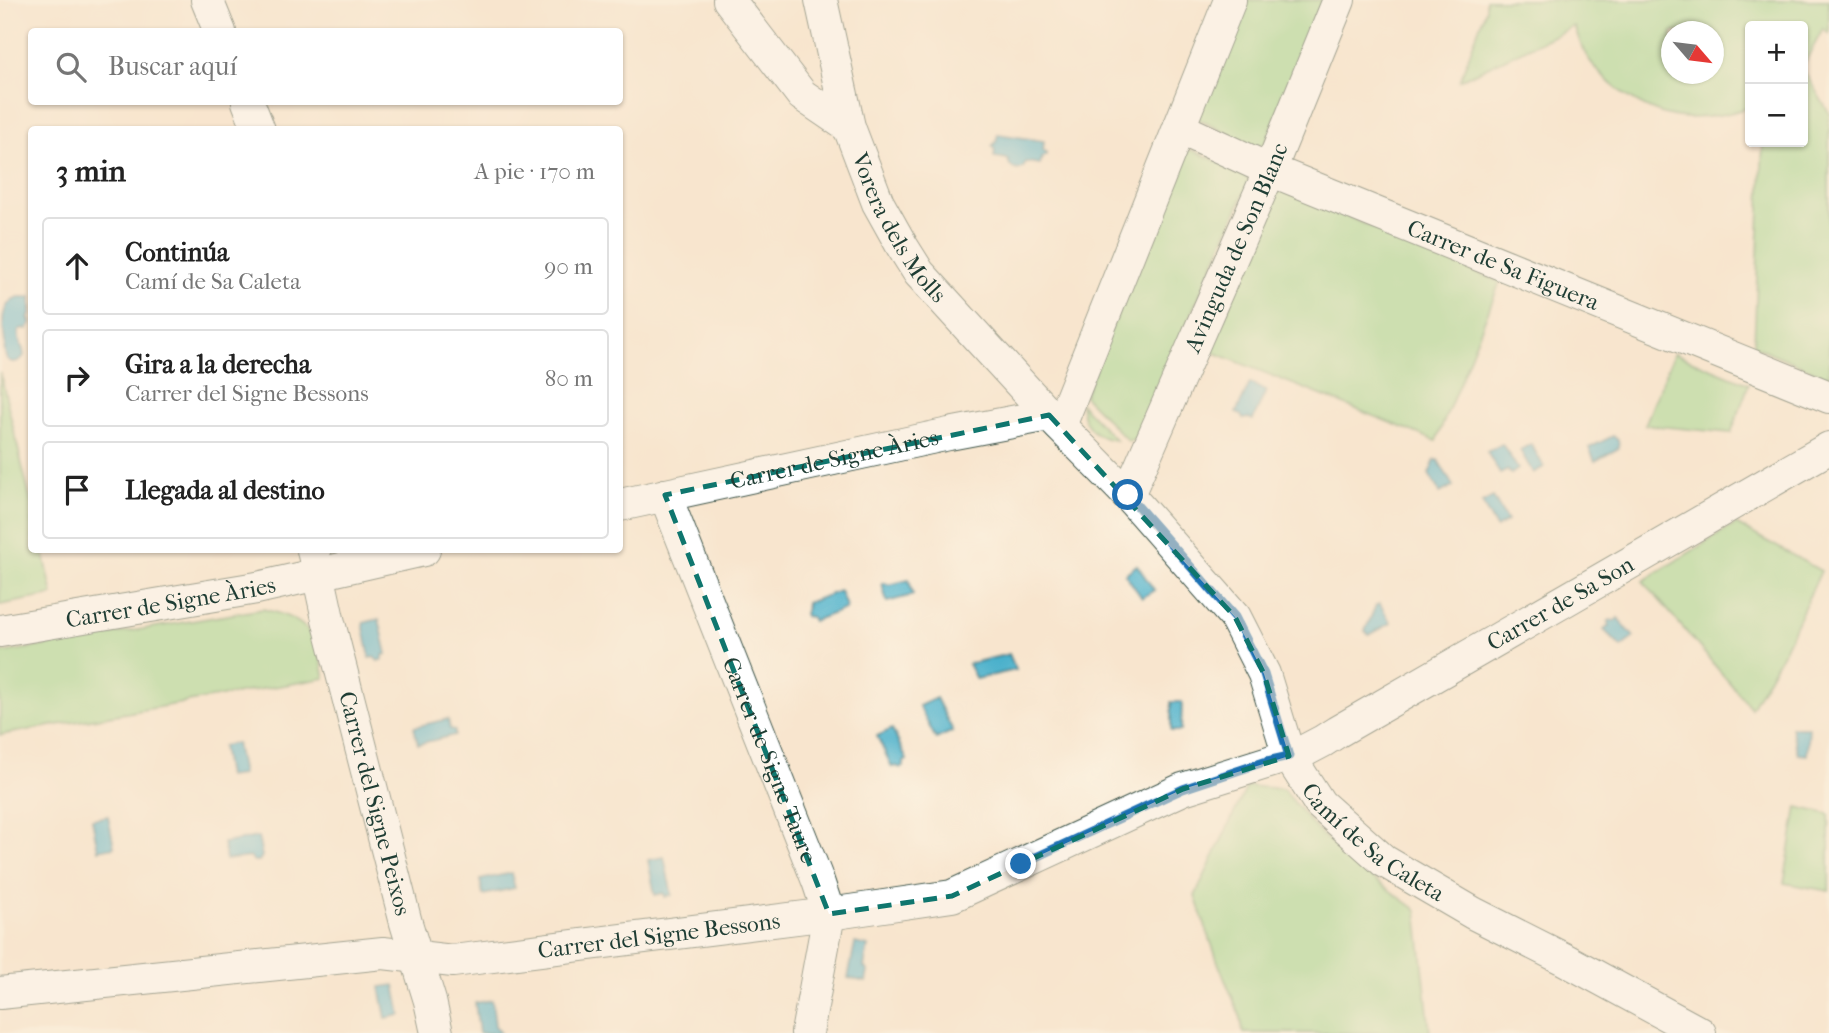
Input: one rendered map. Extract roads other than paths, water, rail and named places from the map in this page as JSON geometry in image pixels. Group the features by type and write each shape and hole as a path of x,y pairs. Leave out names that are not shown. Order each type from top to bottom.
{"street":[{"path":"207,0 218,28"},
{"path":"729,0 802,95 849,127"},
{"name":"Vorera dels Molls","path":"821,0 849,127 878,203 919,273 1054,421"},
{"path":"1054,421 1179,128 1230,0"},
{"name":"Avinguda de Son Blanc","path":"1128,495 1270,170 1339,0"},
{"path":"249,105 257,126"},
{"name":"Carrer de Sa Figuera","path":"1179,128 1270,170 1829,397"},
{"name":"Carrer de Signe Àries","path":"623,504 949,434 1054,421"},
{"name":"Camí de Sa Caleta","path":"1054,421 1128,495 1235,617 1264,674 1289,756 1320,804 1384,861 1472,914 1564,959 1700,1033"},
{"name":"Carrer de Sa Son","path":"1289,756 1323,741 1829,448"},
{"name":"Carrer de Signe Taure","path":"665,495 829,914"},
{"name":"Carrer de Signe Àries","path":"0,631 257,587 315,562 397,553"},
{"name":"Carrer del Signe Peixos","path":"315,562 402,909 437,1033"},
{"name":"Carrer del Signe Bessons","path":"0,993 383,953 453,961 951,896 1183,789 1289,756"},
{"path":"807,1033 829,914"}],"water":[{"path":"998,134 1044,141 1043,150 1046,155 1042,157 1040,164 1026,162 1022,168 1016,170 1008,159 994,157 995,150 992,146"},
{"path":"28,297 28,328 19,330 24,356 13,362 6,357 3,321 5,309 12,300"},
{"path":"1250,383 1266,391 1253,420 1243,419 1236,413"},
{"path":"1613,436 1618,440 1619,448 1595,461 1589,448"},
{"path":"1502,444 1518,469 1511,474 1508,470 1500,474 1487,452"},
{"path":"1531,444 1544,467 1533,473 1520,450"},
{"path":"1435,460 1438,460 1453,486 1440,493 1429,474"},
{"path":"1493,497 1507,521 1496,528 1482,503"},
{"path":"1137,565 1154,590 1142,598 1125,574"},
{"path":"909,580 913,595 887,602 882,584"},
{"path":"840,591 845,609 813,621 811,617 805,616 806,603"},
{"path":"1380,604 1391,623 1369,635 1365,631 1376,605"},
{"path":"1618,618 1634,637 1621,647 1604,630 1609,626 1610,620 1615,621"},
{"path":"379,619 387,654 378,661 374,657 370,658 363,623"},
{"path":"1009,654 1016,670 976,679 968,664"},
{"path":"936,698 953,731 936,739 919,706"},
{"path":"1171,702 1182,702 1181,731 1171,731"},
{"path":"448,719 450,729 455,730 455,735 418,744 414,727"},
{"path":"1791,727 1809,727 1807,755 1798,754"},
{"path":"892,729 907,760 901,768 892,767 877,736"},
{"path":"236,743 242,775 227,777 222,746"},
{"path":"108,816 114,847 98,850 92,819"},
{"path":"258,837 262,856 259,861 253,861 250,857 226,860 223,843"},
{"path":"664,857 672,895 665,897 664,893 655,895 648,860"},
{"path":"511,873 515,888 483,895 480,880"},
{"path":"855,943 868,946 864,967 868,971 866,982 848,978"},
{"path":"395,985 401,1015 386,1018 380,987"},
{"path":"492,1000 495,1026 500,1033 479,1033 475,1003"}]}
